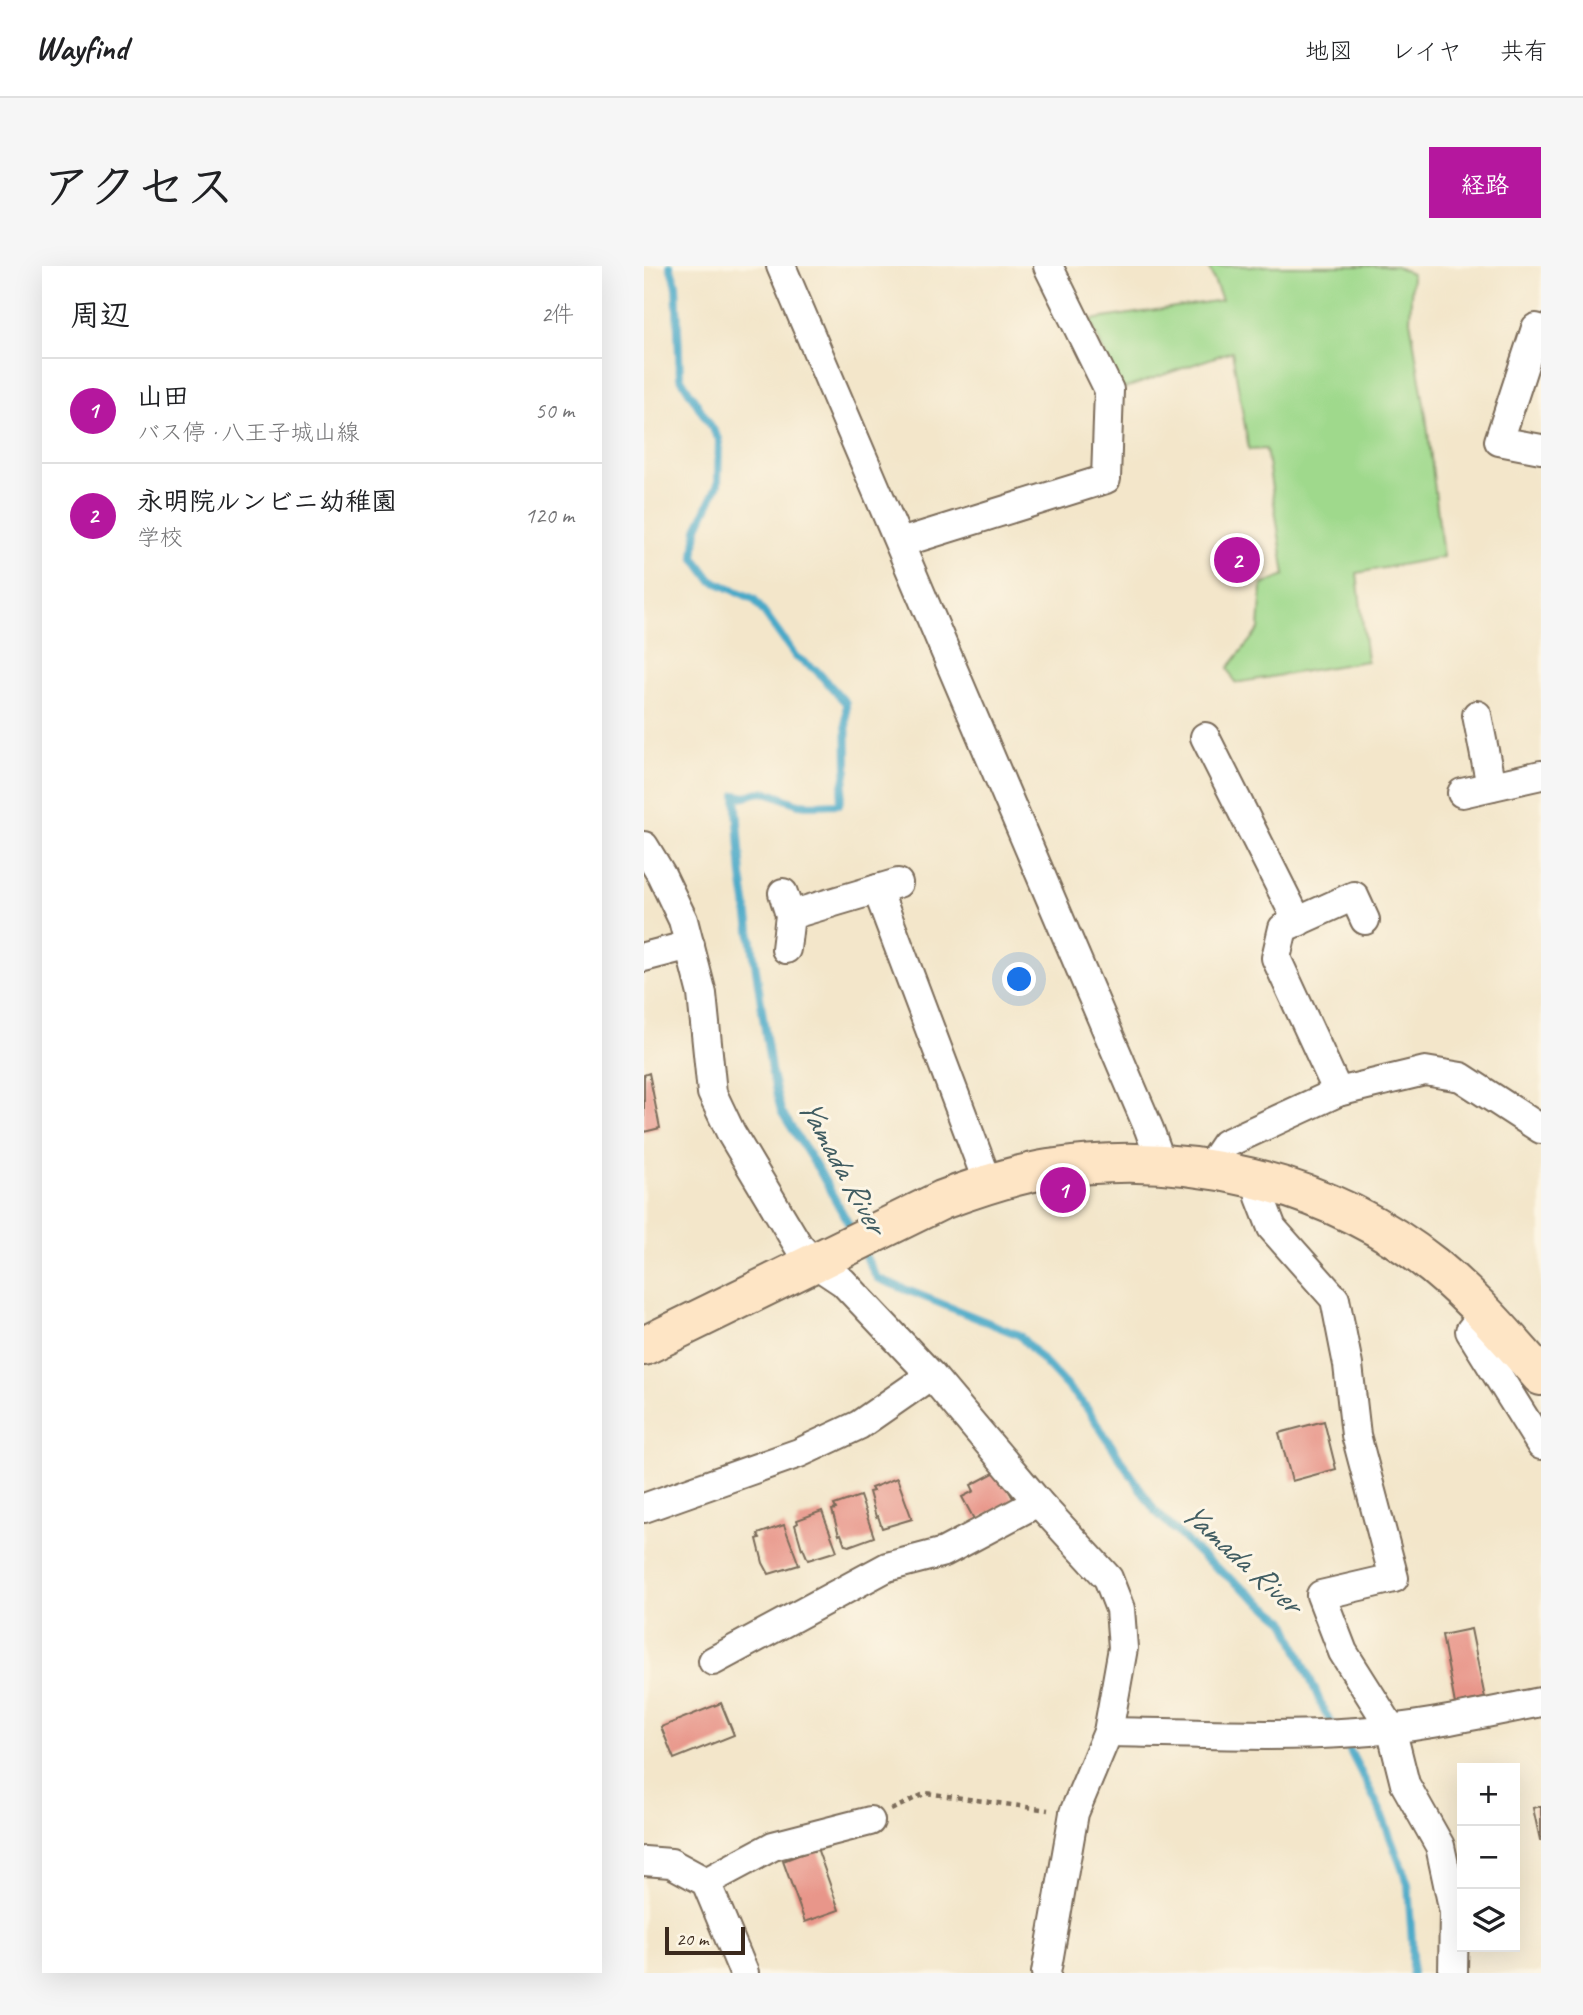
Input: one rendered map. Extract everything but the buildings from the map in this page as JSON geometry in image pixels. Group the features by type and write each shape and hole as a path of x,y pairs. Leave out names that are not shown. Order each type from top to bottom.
{"main road":[{"path":"644,1346 942,1200 988,1183 1048,1169 1113,1163 1209,1169 1258,1180 1343,1209 1368,1222 1433,1266 1485,1312 1541,1376"}],"street":[{"path":"781,266 1162,1165"},
{"path":"900,543 1106,479 1109,390 1048,266"},
{"path":"1531,327 1499,441 1541,449"},
{"path":"1477,715 1491,786"},
{"path":"1205,737 1298,922"},
{"path":"1462,793 1541,775"},
{"path":"644,846 683,920 690,945 702,994 712,1093 738,1144 799,1245 813,1262 843,1282 931,1375 1038,1502 1108,1578 1120,1609 1124,1648 1108,1732 1074,1813 1046,1973"},
{"path":"786,949 787,904 887,886 988,1183"},
{"path":"1338,1092 1276,958 1283,928 1354,896 1365,920"},
{"path":"644,957 690,945"},
{"path":"1209,1169 1225,1144 1338,1092 1425,1071 1461,1077 1541,1129"},
{"path":"1258,1180 1260,1198 1272,1228 1335,1299 1348,1365 1356,1435 1394,1578 1321,1595 1343,1652 1391,1728 1405,1784 1440,1846 1454,1912 1452,1973"},
{"path":"1485,1312 1470,1331 1541,1445"},
{"path":"644,1508 799,1454 859,1425 931,1375"},
{"path":"713,1661 887,1567 944,1552 1038,1502"},
{"path":"1108,1732 1360,1732 1448,1721 1541,1702"},
{"path":"706,1882 773,1846 870,1821"},
{"path":"644,1861 671,1863 706,1882 744,1973"}],"path":[{"path":"870,1821 926,1793 1074,1813"}],"green space":[{"path":"1208,266 1396,266 1412,274 1410,320 1426,416 1443,557 1357,573 1367,661 1235,683 1228,668 1259,629 1262,585 1285,575 1266,449 1249,450 1232,351 1120,390 1090,320 1222,300"}],"waterway":[{"name":"Yamada River","path":"670,266 676,284 680,377 719,439 718,484 697,529 694,557 711,580 754,599 796,657 816,670 846,703 847,769 839,804 799,804 760,792 746,797 736,795 742,876 771,1070 781,1111 820,1172 853,1232"},
{"name":"Yamada River","path":"862,1250 877,1278 1019,1335 1086,1407 1155,1511 1204,1558 1285,1621 1325,1713 1336,1728"},
{"name":"Yamada River","path":"1344,1739 1379,1808 1408,1884 1412,1973"}],"place":[{"name":"永明院ルンビニ幼稚園","path":"1237,560"},
{"name":"山田","path":"1063,1190"}]}
